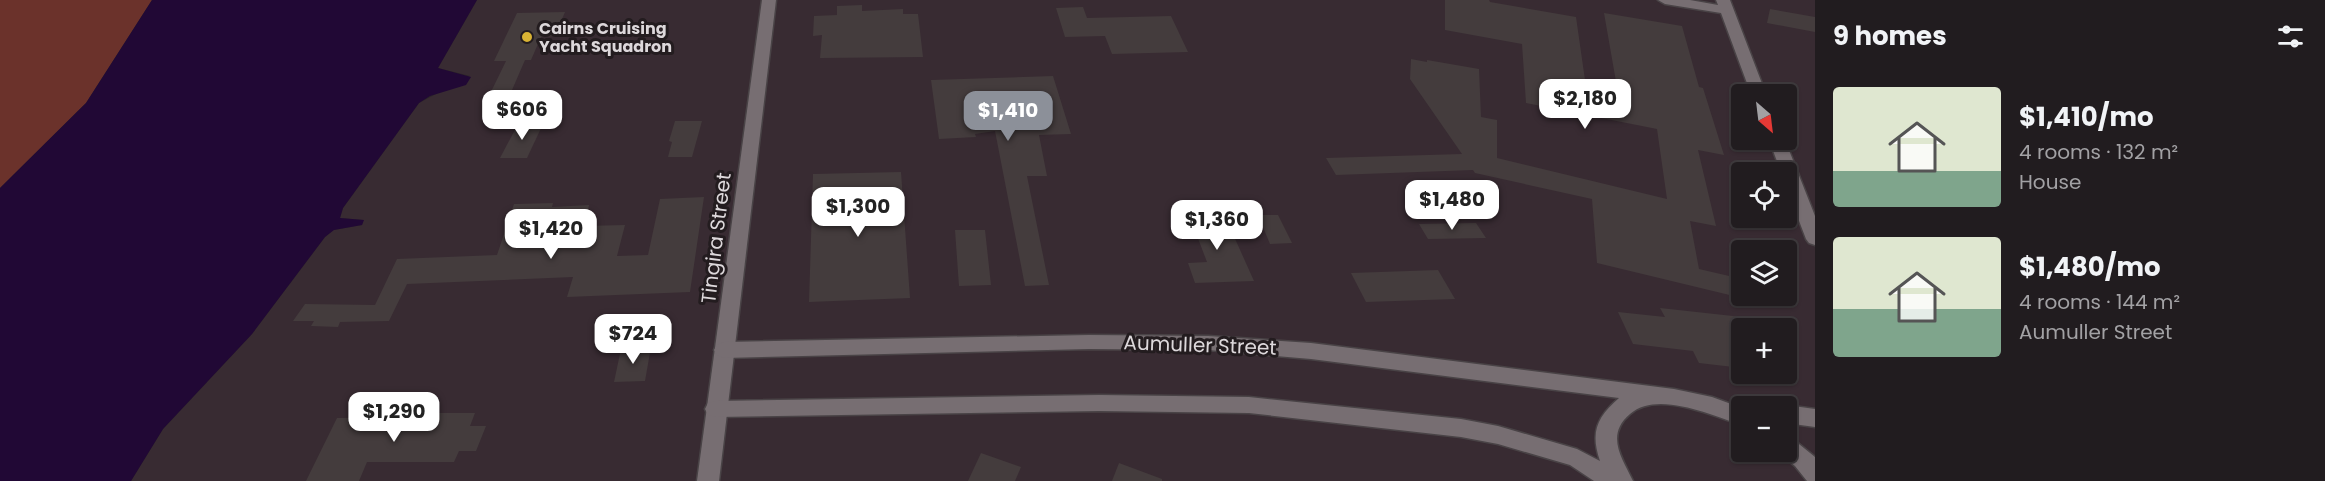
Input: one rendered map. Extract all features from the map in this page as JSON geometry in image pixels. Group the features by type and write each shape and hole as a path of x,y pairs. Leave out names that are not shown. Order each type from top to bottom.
{"street":[{"name":"Tingira Street","path":"708,481 769,0"},
{"path":"1665,0 1725,5 1755,84"},
{"path":"1781,150 1815,239"},
{"name":"Aumuller Street","path":"724,351 1089,342 1208,343 1311,351 1674,397"},
{"path":"1622,481 1615,471 1605,445 1608,423 1621,407 1644,398 1674,397 1731,407"},
{"path":"716,409 1099,403 1249,405 1461,428 1498,435 1577,458 1613,481"},
{"path":"1708,404 1731,413"},
{"path":"1797,416 1815,418"},
{"path":"1797,454 1815,474"}],"shaded area":[{"path":"0,0 152,0 86,103 0,188"},
{"path":"152,0 477,0 438,68 471,77 466,85 430,96 419,103 343,208 340,218 364,220 362,225 334,230 325,237 252,334 163,429 131,481 0,481 0,188 86,103"},
{"path":"477,0 1815,0 1815,481 131,481 163,429 252,334 325,237 333,230 362,225 363,220 340,218 343,208 419,103 470,76 438,68"}],"building":[{"path":"1445,0 1489,0 1576,17 1586,87 1618,93 1604,13 1682,26 1699,87 1703,88 1724,155 1698,150 1716,226 1690,221 1699,269 1731,276 1731,295 1597,263 1592,199 1475,173 1473,170 1336,175 1326,158 1462,154 1410,79 1411,59 1427,62 1427,60 1479,69 1481,117 1497,120 1497,158 1667,199 1657,129 1526,103 1522,44 1445,30"},
{"path":"862,5 862,11 903,9 903,14 918,14 923,57 820,58 822,35 813,36 814,16 837,15 837,6"},
{"path":"1083,7 1087,18 1171,16 1188,52 1112,54 1105,36 1065,37 1056,8"},
{"path":"1770,9 1815,17 1815,32 1767,23"},
{"name":"Cairns Cruising Yacht Squadron","path":"565,12 555,36 541,37 531,60 525,60 509,97 488,98 506,61 494,61 517,13"},
{"path":"1053,76 1071,134 1039,135 1047,176 1027,176 1049,285 1025,286 995,131 975,134 976,137 939,139 931,80"},
{"path":"675,121 702,121 692,157 668,157 672,142 669,141"},
{"path":"518,124 543,124 527,158 500,158"},
{"path":"901,172 910,298 809,302 813,174"},
{"path":"704,197 690,292 567,297 573,277 407,284 389,321 340,322 338,327 311,326 314,321 293,321 305,304 375,305 397,259 497,255 514,204 553,203 552,207 589,205 585,226 625,225 617,256 648,255 660,199"},
{"path":"1223,212 1254,281 1195,283 1188,263 1207,262 1194,228 1191,228 1185,213"},
{"path":"1258,215 1278,215 1292,243 1270,244"},
{"path":"1476,223 1486,238 1428,239 1419,224"},
{"path":"955,230 985,230 991,285 959,286"},
{"path":"1438,270 1455,299 1366,302 1351,273"},
{"path":"1660,308 1742,317 1731,318 1731,367 1699,363 1693,351 1633,344 1618,312 1665,317"},
{"path":"651,347 645,381 614,382 621,349"},
{"path":"406,413 475,413 470,426 486,426 476,451 459,451 454,462 367,462 359,481 306,481 337,418 404,417"},
{"path":"981,453 1021,467 1015,481 968,481"},
{"path":"1119,463 1162,479 1162,481 1112,481"}],"place":[{"name":"Cairns Cruising Yacht Squadron","path":"527,37"}]}
